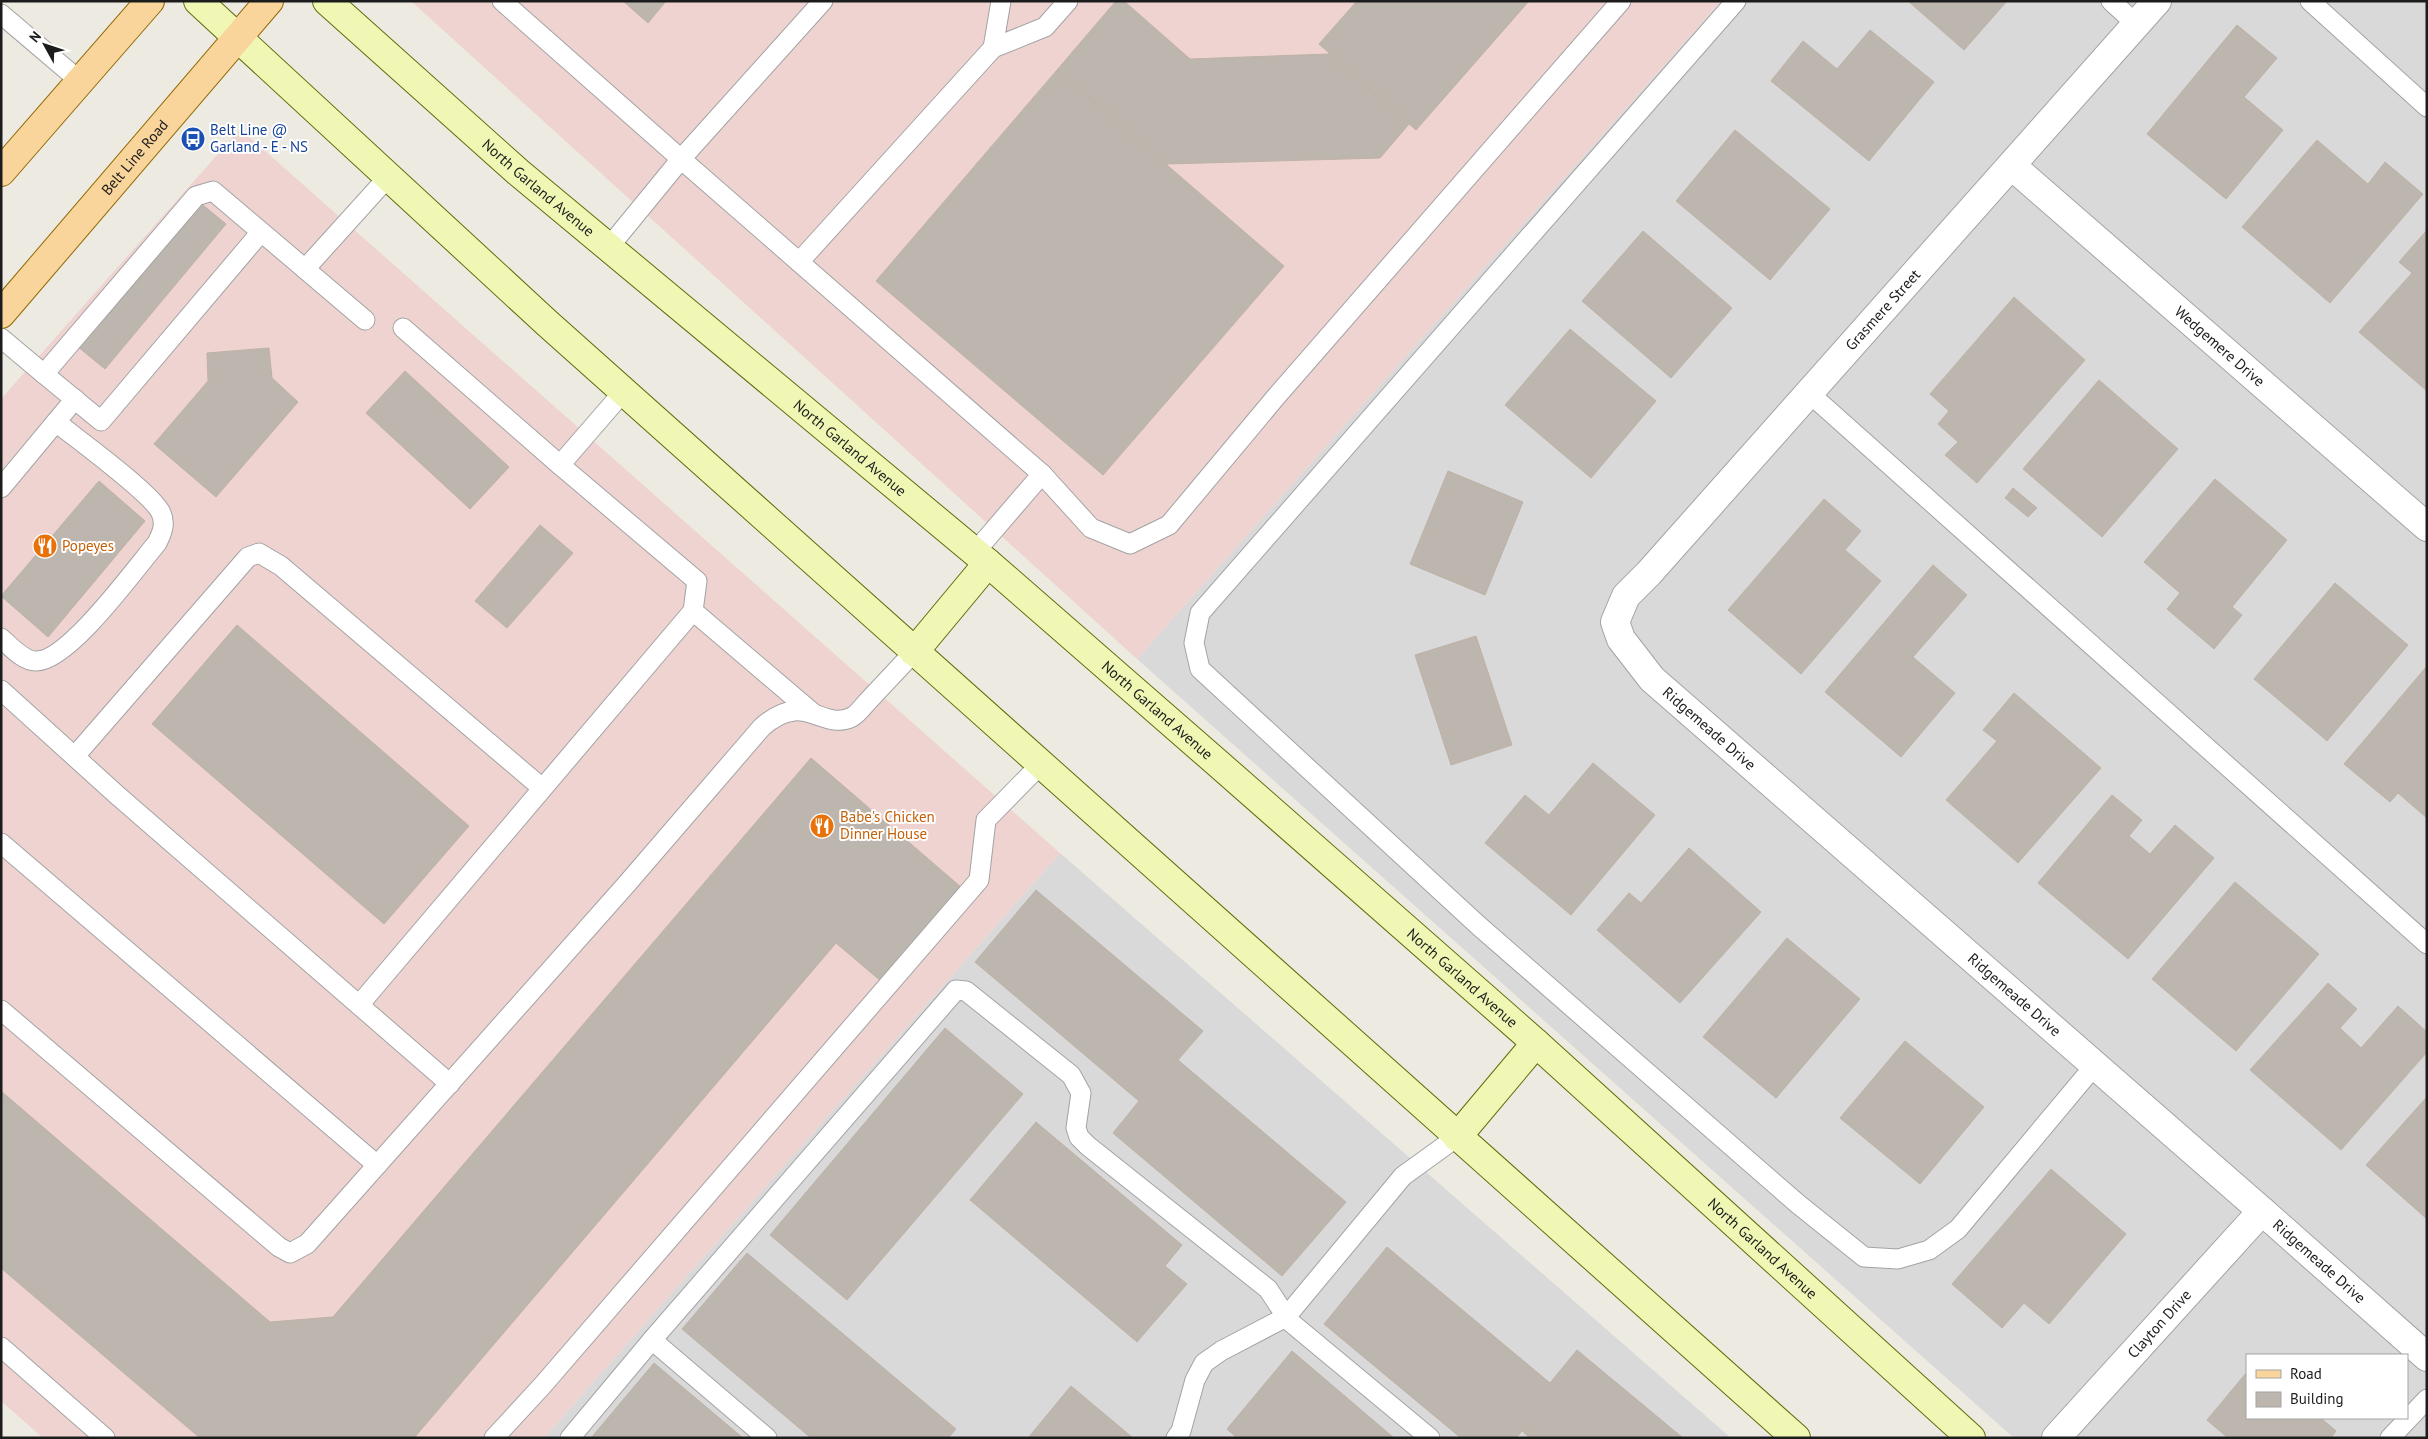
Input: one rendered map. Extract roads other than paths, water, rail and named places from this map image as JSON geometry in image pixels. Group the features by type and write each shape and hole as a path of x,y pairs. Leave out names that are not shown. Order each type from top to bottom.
{"main road":[{"path":"1,172 82,82 150,1"},
{"path":"198,1 624,391 914,652 1796,1438"},
{"name":"Belt Line Road","path":"1,314 269,1"},
{"name":"North Garland Avenue","path":"327,1 518,172 981,558 1536,1043 1971,1438"},
{"path":"914,652 981,558"},
{"path":"1457,1137 1536,1043"}],"street":[{"name":"Grasmere Street","path":"1615,622 1626,596 2012,166 2156,1"},
{"name":"Wedgemere Drive","path":"2012,166 2427,527"},
{"name":"Ridgemeade Drive","path":"1615,622 1621,638 1652,679 2262,1211 2427,1358"},
{"name":"Clayton Drive","path":"2056,1438 2262,1211"}],"lane":[{"path":"502,1 680,159 1042,474 1091,528 1130,544 1169,525 1275,398 1621,1"},
{"path":"609,247 680,159 823,1"},
{"path":"993,48 1001,1"},
{"path":"799,262 993,48 1045,27 1068,1"},
{"path":"1736,1 1200,613 1194,643 1200,669 1479,926 1798,1204 1864,1257 1898,1259 1929,1250 1958,1229 2095,1065"},
{"path":"2111,1 2136,24"},
{"path":"2310,1 2427,107"},
{"path":"1,14 82,82"},
{"path":"305,269 388,176"},
{"path":"44,374 196,196 214,191 365,320"},
{"path":"1,338 101,421 261,232"},
{"path":"359,1005 693,611 697,581 403,328"},
{"path":"560,465 624,391"},
{"path":"1809,393 2427,944"},
{"path":"1,488 75,399"},
{"path":"1,638 21,656 35,661 53,657 76,639 157,543 164,527 161,513 148,498 56,422"},
{"path":"981,558 1042,474"},
{"path":"75,756 248,557 259,553 281,566 542,788"},
{"path":"693,611 814,714"},
{"path":"1,1010 223,1200 290,1253 307,1244 378,1165 762,727 776,715 786,711 795,710 839,720 853,716 914,652"},
{"path":"3,694 450,1084"},
{"path":"494,1438 542,1386 979,880 986,820 1040,764"},
{"path":"1,843 378,1165"},
{"path":"570,1438 652,1340 956,990 966,991 1071,1074 1081,1093 1076,1128 1079,1137 1268,1289 1286,1317 1430,1438"},
{"path":"1182,1436 1196,1380 1204,1363 1221,1351 1286,1317 1403,1176 1457,1137"},
{"path":"652,1340 767,1438"},
{"path":"1,1347 105,1438"},
{"path":"2408,1419 2427,1398"},
{"path":"2390,1438 2408,1419"}],"place":[{"name":"Belt Line @ Garland - E - NS","path":"193,139"},
{"name":"Popeyes","path":"45,546"},
{"name":"Babe's Chicken Dinner House","path":"822,826"}]}
